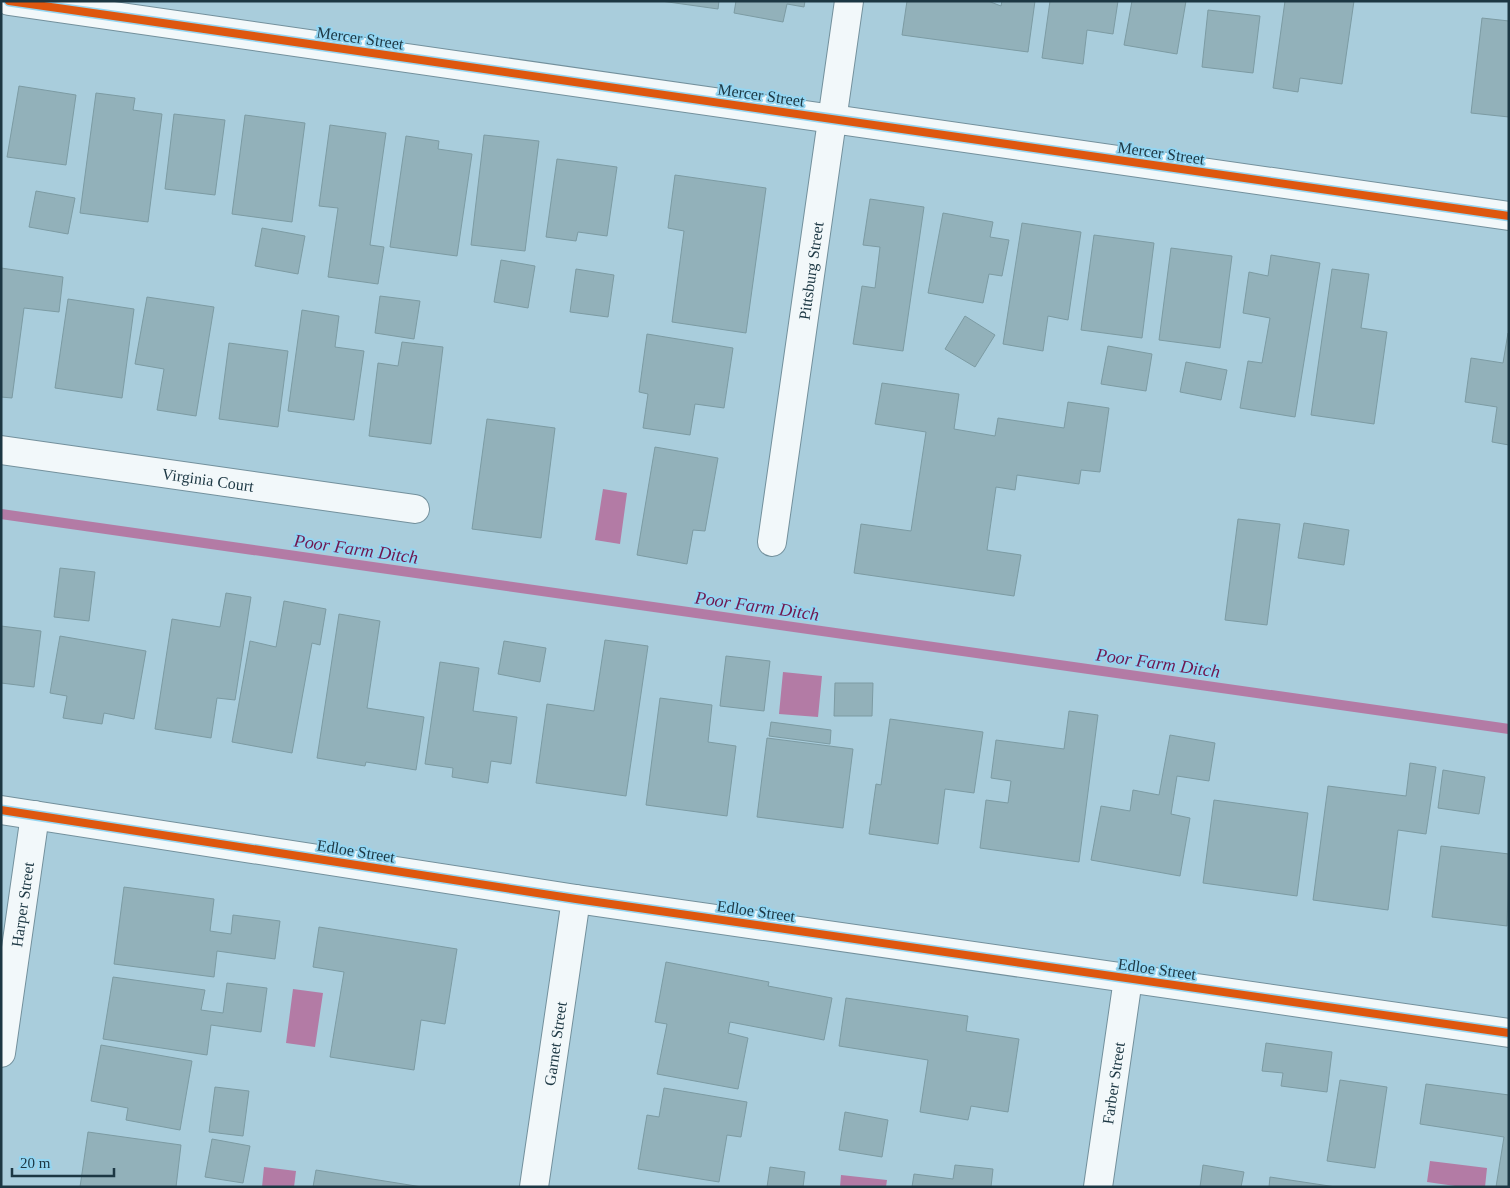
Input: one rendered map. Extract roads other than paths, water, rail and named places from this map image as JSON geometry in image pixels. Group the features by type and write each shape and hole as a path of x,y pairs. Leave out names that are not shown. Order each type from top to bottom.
{"street":[{"name":"Mercer Street","path":"8,1 1509,216"},
{"name":"Pittsburg Street","path":"772,542 850,1"},
{"name":"Virginia Court","path":"1,450 415,509"},
{"name":"Edloe Street","path":"1,810 576,899 1509,1033"},
{"name":"Harper Street","path":"1,1053 35,815"},
{"name":"Garnet Street","path":"534,1187 576,899"},
{"name":"Farber Street","path":"1098,1187 1128,979"}],"waterway":[{"name":"Poor Farm Ditch","path":"1,514 1509,729"}]}
